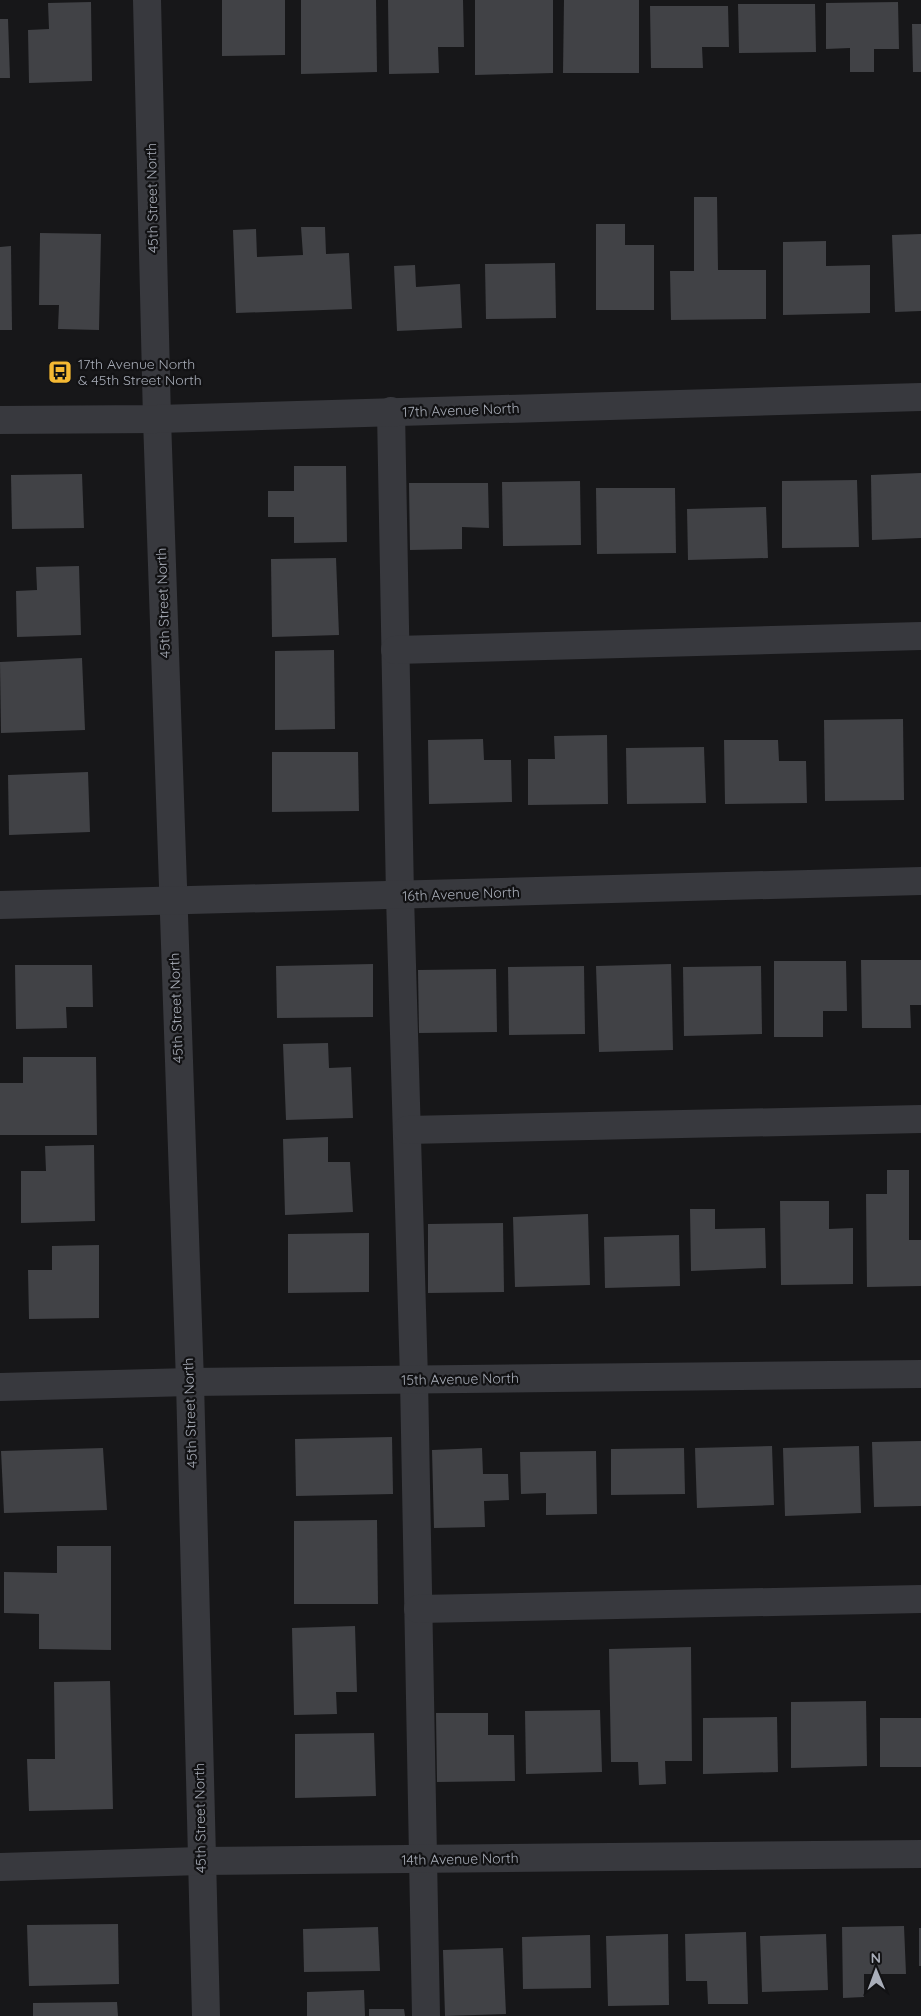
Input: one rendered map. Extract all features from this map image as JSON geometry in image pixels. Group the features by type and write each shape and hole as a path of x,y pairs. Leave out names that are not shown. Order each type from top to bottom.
{"street":[{"name":"45th Street North","path":"147,0 157,419 190,1382 206,2016"},
{"name":"17th Avenue North","path":"0,420 157,419 921,397"},
{"path":"391,412 400,896 414,1380 426,2016"},
{"path":"395,650 921,636"},
{"name":"16th Avenue North","path":"0,905 173,902 921,881"},
{"path":"407,1130 921,1119"},
{"name":"15th Avenue North","path":"0,1386 190,1382 921,1374"},
{"path":"418,1609 921,1599"},
{"name":"14th Avenue North","path":"0,1867 201,1861 921,1854"}],"building":[{"path":"222,0 285,0 285,55 222,56"},
{"path":"301,0 376,0 377,72 301,74"},
{"path":"388,0 463,0 464,47 438,47 439,73 389,74"},
{"path":"475,0 553,0 553,73 475,75"},
{"path":"564,0 639,0 639,73 563,73"},
{"path":"91,2 92,81 29,83 28,30 49,29 48,3"},
{"path":"898,2 899,49 874,49 874,72 850,72 850,48 826,49 826,3"},
{"path":"738,4 815,4 816,52 739,53"},
{"path":"650,6 728,6 729,47 702,47 703,68 651,68"},
{"path":"0,19 8,19 10,78 0,78"},
{"path":"912,24 921,24 921,72 913,72"},
{"path":"694,197 717,197 718,270 766,270 766,319 671,320 670,271 694,271"},
{"path":"596,224 625,224 625,245 654,245 654,310 596,310"},
{"path":"301,227 325,227 326,254 349,253 352,309 236,313 233,230 256,229 257,257 303,255"},
{"path":"40,233 101,234 99,330 58,329 59,305 39,305"},
{"path":"921,234 921,311 895,312 892,235"},
{"path":"826,241 826,266 870,265 870,313 783,315 783,242"},
{"path":"11,246 12,330 0,330 0,247"},
{"path":"555,263 556,318 486,319 485,264"},
{"path":"415,265 416,287 460,284 462,328 397,331 394,266"},
{"path":"294,466 346,466 347,542 294,543 294,517 268,517 268,491 294,491"},
{"path":"921,473 921,538 872,540 871,475"},
{"path":"82,474 84,528 12,529 11,475"},
{"path":"857,480 859,547 782,548 782,481"},
{"path":"580,481 581,545 503,546 502,482"},
{"path":"409,483 488,483 489,528 462,527 462,549 410,550"},
{"path":"596,488 675,488 676,553 597,554"},
{"path":"766,507 768,558 688,560 687,509"},
{"path":"336,558 339,635 272,637 271,559"},
{"path":"79,566 81,635 17,637 16,591 37,590 36,567"},
{"path":"334,650 335,729 275,730 275,651"},
{"path":"82,658 85,730 1,733 0,662"},
{"path":"903,719 904,800 825,801 824,720"},
{"path":"607,735 608,804 528,805 528,759 555,759 554,736"},
{"path":"483,739 484,760 511,760 512,802 429,804 428,740"},
{"path":"724,740 778,740 779,761 806,761 807,803 725,804"},
{"path":"704,747 706,803 627,804 626,748"},
{"path":"272,752 358,752 359,811 272,812"},
{"path":"88,772 90,832 9,835 8,775"},
{"path":"861,960 921,960 921,1005 910,1005 911,1028 862,1028"},
{"path":"774,961 846,961 847,1011 823,1011 823,1037 774,1037"},
{"path":"373,964 373,1017 277,1018 276,966"},
{"path":"671,964 673,1050 599,1052 596,966"},
{"path":"15,965 92,965 93,1007 66,1007 67,1028 16,1029"},
{"path":"584,966 585,1034 509,1035 508,967"},
{"path":"761,966 762,1034 684,1036 683,967"},
{"path":"496,969 497,1032 419,1033 418,970"},
{"path":"328,1043 329,1068 351,1067 353,1118 286,1120 283,1044"},
{"path":"23,1057 96,1057 97,1135 0,1135 0,1083 23,1083"},
{"path":"328,1137 328,1162 350,1162 353,1212 285,1215 283,1139"},
{"path":"94,1145 95,1221 21,1223 21,1171 46,1171 45,1146"},
{"path":"887,1170 909,1170 909,1240 921,1240 921,1286 867,1287 866,1194 887,1194"},
{"path":"780,1201 829,1201 829,1229 853,1228 853,1284 781,1285"},
{"path":"690,1209 715,1209 715,1229 765,1228 766,1268 691,1271"},
{"path":"588,1214 590,1285 515,1287 513,1217"},
{"path":"503,1223 504,1292 428,1293 428,1224"},
{"path":"369,1233 369,1292 288,1293 288,1234"},
{"path":"679,1235 680,1286 605,1288 604,1237"},
{"path":"99,1245 99,1318 29,1319 28,1270 52,1270 52,1246"},
{"path":"392,1437 393,1494 296,1496 295,1439"},
{"path":"921,1441 921,1506 874,1507 872,1442"},
{"path":"772,1446 774,1505 697,1508 695,1448"},
{"path":"859,1446 861,1513 785,1516 783,1448"},
{"path":"103,1448 107,1510 4,1513 1,1451"},
{"path":"482,1448 483,1474 508,1474 509,1500 484,1501 485,1527 434,1528 432,1450"},
{"path":"684,1448 685,1494 611,1495 611,1449"},
{"path":"596,1451 597,1514 546,1515 546,1493 521,1494 520,1452"},
{"path":"377,1520 378,1604 294,1604 294,1521"},
{"path":"57,1546 111,1546 111,1650 39,1649 39,1614 4,1613 4,1572 57,1573"},
{"path":"355,1626 357,1692 336,1692 337,1714 294,1715 292,1628"},
{"path":"691,1647 692,1761 665,1761 666,1784 639,1785 638,1762 611,1762 609,1649"},
{"path":"110,1681 113,1809 29,1811 27,1759 55,1759 54,1682"},
{"path":"866,1701 867,1766 791,1768 791,1702"},
{"path":"600,1710 602,1772 526,1774 525,1711"},
{"path":"436,1713 488,1713 488,1735 514,1735 515,1781 437,1782"},
{"path":"777,1717 778,1772 703,1774 703,1718"},
{"path":"880,1718 921,1718 921,1767 880,1767"},
{"path":"374,1733 376,1796 295,1798 295,1734"},
{"path":"118,1924 119,1984 29,1986 27,1925"},
{"path":"904,1926 906,1974 864,1974 864,1997 843,1998 842,1927"},
{"path":"378,1927 380,1971 304,1972 303,1929"},
{"path":"919,1928 921,1928 921,1966 919,1966"},
{"path":"746,1932 748,2004 708,2004 707,1981 686,1981 685,1934"},
{"path":"668,1934 669,2005 608,2006 606,1936"},
{"path":"826,1934 828,1990 762,1992 760,1936"},
{"path":"590,1935 591,1988 523,1989 522,1937"},
{"path":"503,1948 506,2014 445,2016 443,1950"},
{"path":"364,1990 365,2016 307,2016 307,1992"},
{"path":"117,2002 118,2016 33,2016 33,2003"},
{"path":"369,2009 404,2009 405,2016 369,2016"}],"place":[{"name":"17th Avenue North & 45th Street North","path":"60,372"}]}
